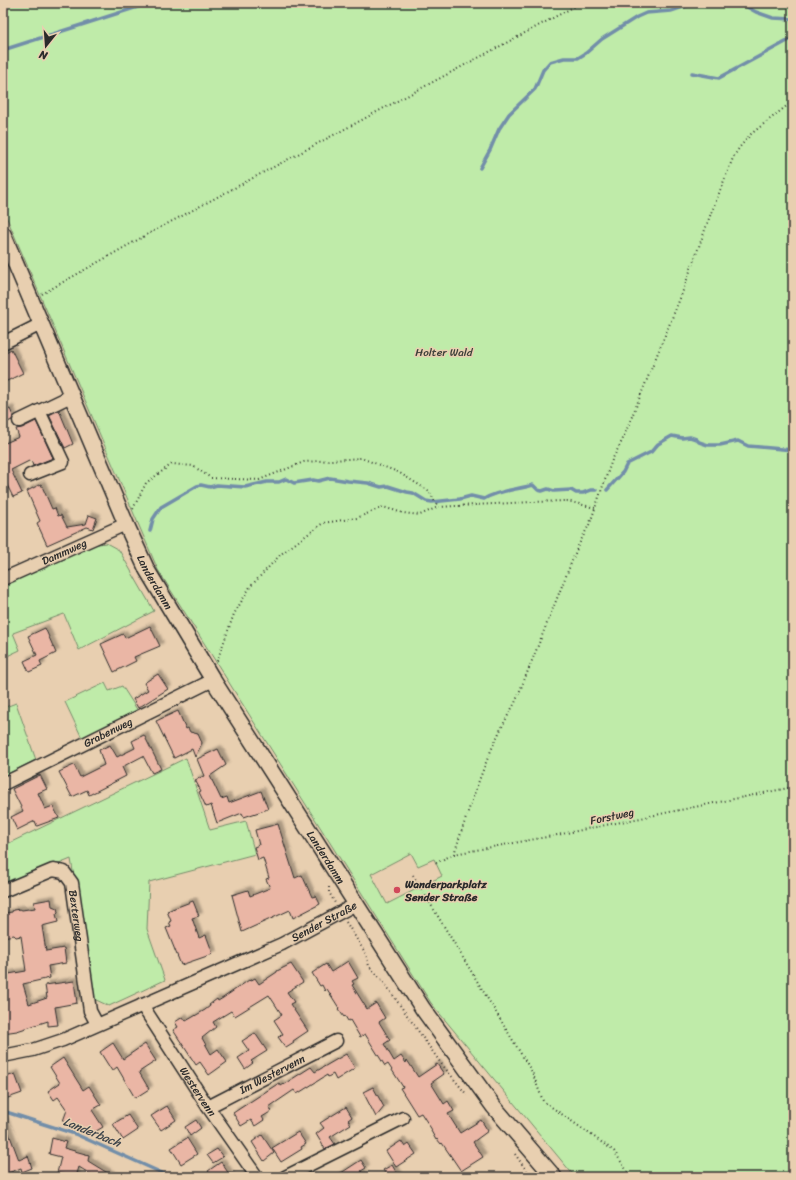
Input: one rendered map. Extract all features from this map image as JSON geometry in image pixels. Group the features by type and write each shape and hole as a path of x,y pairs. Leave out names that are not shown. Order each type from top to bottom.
{"main road":[{"name":"Landerdamm","path":"3,234 126,524 148,570 213,680 356,904"},
{"name":"Sender Straße","path":"356,904 448,1044 494,1106 554,1177"}],"street":[{"path":"3,343 41,324"},
{"path":"19,421 71,396"},
{"path":"30,475 63,462 39,411"},
{"name":"Dammweg","path":"3,579 126,524"},
{"name":"Grabenweg","path":"3,784 213,680"},
{"name":"Bexterweg","path":"3,891 52,870 64,872 72,883 90,1011 97,1024"},
{"name":"Sender Straße","path":"3,1056 33,1050 63,1040 282,944 356,904"},
{"name":"Westervenn","path":"142,1005 208,1107 256,1177"},
{"name":"Im Westervenn","path":"208,1107 336,1041"},
{"path":"285,1177 403,1118"}],"path":[{"path":"31,300 148,234 581,3"},
{"path":"454,854 486,762 504,722 515,703 578,546 590,523 612,460 622,441 681,296 733,158 751,134 793,101"},
{"path":"126,524 146,483 172,464 193,466 211,478 259,480 304,462 361,458 398,472 429,491 438,506"},
{"path":"213,680 218,655 234,614 250,587 281,554 323,523 357,518 383,507 402,513 420,515 438,506 567,501 595,508"},
{"name":"Forstweg","path":"436,863 454,854 552,836 793,787"},
{"path":"413,875 532,1072 543,1101 614,1151 631,1177"}],"green space":[{"name":"Holter Wald","path":"3,3 793,3 793,1177 575,1177 431,1003 158,570 3,209","holes":["411,853 418,866 434,859 442,876 387,904 371,874"]},
{"path":"106,543 119,550 154,611 79,650 64,614 13,633 20,650 3,658 3,586 91,545"},
{"path":"105,683 109,691 122,686 138,711 82,738 65,702"},
{"path":"16,703 36,760 3,776 3,708"},
{"path":"186,758 210,830 246,821 255,854 149,882 147,929 165,980 109,1006 94,999 71,859 3,887 3,846"}],"building":[{"path":"11,349 23,373 3,383 3,354"},
{"path":"10,409 13,416 12,420 3,424 3,412"},
{"path":"59,410 73,444 65,448 49,415"},
{"path":"36,421 53,458 33,466 31,460 11,470 22,493 13,497 3,477 3,474 6,472 3,466 3,444 19,437 16,429 22,428"},
{"path":"41,484 52,509 55,508 58,516 61,515 67,527 86,524 89,515 97,518 93,529 87,527 47,545 37,523 40,521 27,491"},
{"path":"150,626 160,646 134,657 136,661 114,672 101,644 123,634 125,638"},
{"path":"45,628 56,653 40,661 42,666 29,672 24,661 37,655 28,636"},
{"path":"158,674 168,689 138,708 133,699 148,690 144,683"},
{"path":"178,711 186,729 188,728 190,732 198,734 202,743 195,757 192,749 174,758 156,721"},
{"path":"144,735 161,769 152,773 143,756 122,767 126,776 89,795 87,790 72,797 59,772 74,765 80,777 104,765 99,750 110,745 117,757 135,748 132,741"},
{"path":"218,749 226,765 210,776 221,799 227,797 229,803 261,791 268,809 244,817 242,813 217,823 211,805 206,807 199,792 201,791 195,780 204,776 197,759"},
{"path":"40,775 47,789 38,793 45,809 53,806 59,818 37,826 35,821 17,830 11,817 23,811 12,789"},
{"path":"278,824 295,878 302,875 312,897 316,896 320,904 293,918 290,910 242,932 232,895 248,890 250,896 270,888 266,879 269,878 263,858 258,860 254,847 259,845 255,830"},
{"path":"51,899 52,906 57,908 58,912 56,914 58,922 42,926 46,951 64,948 66,963 48,966 50,978 23,984 29,1004 47,998 45,985 74,981 77,1003 55,1007 58,1025 48,1026 48,1021 17,1031 3,1033 3,975 26,971 21,936 16,937 14,935 3,937 3,916 6,913 12,912 13,910 35,908 34,902"},
{"path":"193,901 199,916 192,918 199,938 206,935 213,954 181,965 166,928 171,926 169,922 171,921 167,911"},
{"path":"348,961 358,978 352,981 354,984 352,985 367,1009 376,1003 385,1018 379,1022 390,1040 384,1044 394,1061 401,1056 406,1063 407,1060 418,1077 437,1064 444,1074 431,1083 444,1104 448,1101 454,1111 448,1114 460,1133 481,1120 488,1131 473,1142 483,1157 461,1171 442,1143 441,1144 437,1139 436,1140 431,1131 432,1130 421,1113 417,1115 400,1088 403,1087 388,1064 385,1066 365,1034 360,1037 350,1020 348,1021 338,1009 339,1008 327,989 325,991 322,985 320,986 312,973 326,964 331,972"},
{"path":"291,964 303,982 287,992 294,1002 290,1004 308,1031 293,1041 294,1043 286,1048 278,1037 283,1034 274,1020 282,1015 269,995 235,1016 231,1011 213,1022 216,1027 202,1038 211,1054 218,1049 227,1062 209,1075 200,1062 196,1065 173,1030 178,1027 175,1022 183,1017 186,1021 205,1010 217,999 218,1001 249,980 250,981 255,978 259,984 277,971"},
{"path":"255,1033 267,1051 251,1061 253,1063 245,1069 238,1058 249,1051 242,1041"},
{"path":"113,1043 123,1059 145,1044 156,1061 139,1072 149,1089 135,1098 117,1067 112,1071 100,1052"},
{"path":"346,1054 355,1068 336,1080 333,1074 328,1077 327,1075 297,1094 294,1090 269,1107 272,1111 262,1117 264,1120 255,1126 251,1120 241,1126 233,1113 279,1083 281,1086 311,1067 315,1072"},
{"path":"63,1058 83,1090 89,1086 101,1105 92,1110 103,1127 93,1133 63,1121 67,1110 58,1097 54,1100 48,1091 60,1083 50,1067"},
{"path":"15,1074 22,1093 5,1099 3,1093 3,1078"},
{"path":"373,1087 384,1107 376,1117 363,1092"},
{"path":"167,1106 176,1120 161,1130 151,1116"},
{"path":"346,1107 352,1117 348,1120 351,1124 330,1137 335,1144 325,1149 316,1134 324,1128 320,1123"},
{"path":"128,1115 138,1130 123,1140 113,1124"},
{"path":"3,1120 19,1160 28,1156 32,1168 22,1172 21,1168 3,1175"},
{"path":"196,1120 201,1128 190,1136 185,1127"},
{"path":"298,1132 306,1144 301,1147 302,1149 281,1162 272,1148"},
{"path":"262,1135 274,1153 264,1161 252,1142"},
{"path":"52,1138 66,1142 64,1148 89,1155 88,1161 114,1177 95,1177 79,1167 76,1177 57,1173 61,1157 49,1154"},
{"path":"187,1138 197,1154 181,1164 171,1148"},
{"path":"401,1141 405,1147 409,1144 416,1154 396,1167 386,1151"},
{"path":"217,1149 223,1157 213,1163 207,1155"},
{"path":"361,1160 366,1168 361,1171 365,1177 335,1177"},
{"path":"221,1162 231,1177 212,1177 208,1171"},
{"path":"392,1165 399,1177 388,1177 383,1170"}],"waterway":[{"path":"3,50 150,3"},
{"path":"480,168 499,129 509,114 535,89 543,70 550,62 564,58 578,58 602,39 646,13 671,11 695,3"},
{"path":"740,3 756,12 773,18 793,19"},
{"path":"692,73 719,78 793,38"},
{"path":"607,490 623,472 627,464 651,452 658,444 672,436 682,438 690,437 708,445 720,445 738,441 748,446 793,450"},
{"path":"150,531 153,519 161,507 201,485 210,487 217,485 245,487 267,482 279,482 286,479 294,483 313,480 318,481 330,478 368,483 381,487 388,486 413,493 426,501 432,502 460,499 471,496 484,499 502,492 533,485 538,490 542,491 548,489 554,491 571,490 576,493 583,493 596,490"},
{"name":"Landerbach","path":"3,1111 75,1134 171,1177"}],"place":[{"name":"Wanderparkplatz Sender Straße","path":"397,890"}]}
